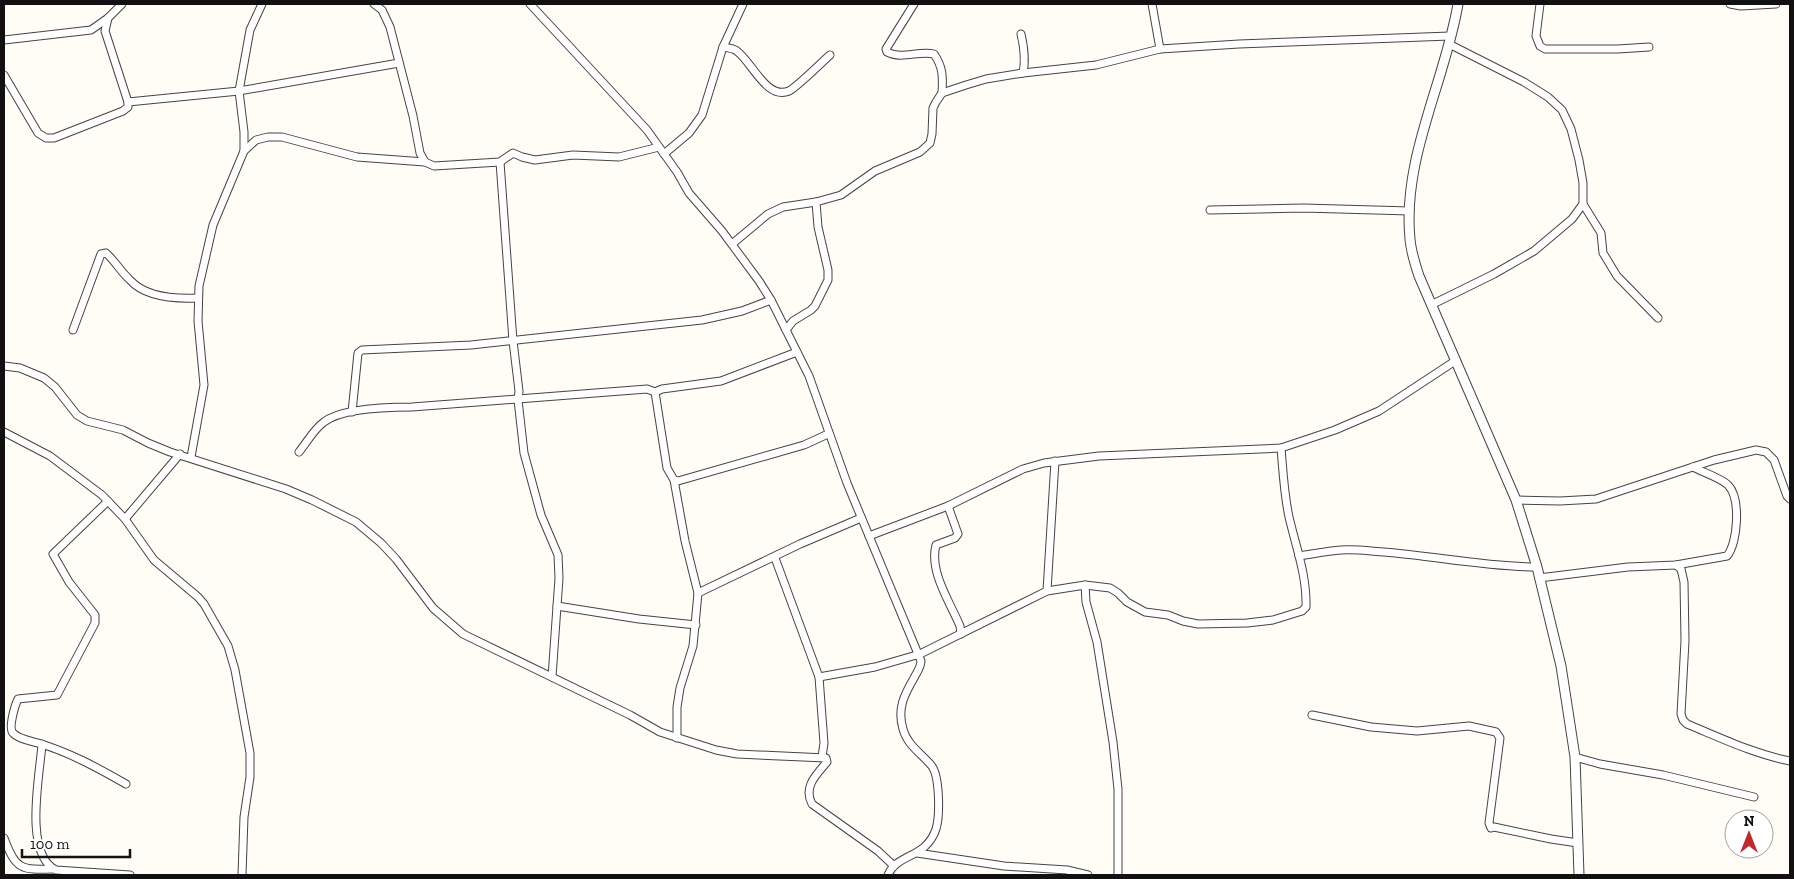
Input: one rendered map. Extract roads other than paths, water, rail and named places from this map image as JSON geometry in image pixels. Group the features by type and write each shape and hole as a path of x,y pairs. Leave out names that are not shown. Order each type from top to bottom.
{"street":[{"path":"4,40 91,30 108,18 122,4"},
{"path":"191,457 204,386 198,321 199,286 213,225 244,151 244,132 239,91 250,30 262,4"},
{"path":"374,4 382,10 390,27 413,116 420,153 425,162"},
{"path":"530,4 635,116 677,172 689,193 714,220 732,244 771,300 814,389 828,434 868,536 920,654 921,665 901,703 900,717 904,734 908,741 932,765 935,772 938,782 937,822 932,839 917,853 894,866 888,875"},
{"path":"664,154 689,133 702,115 723,47 743,4"},
{"path":"732,244 768,214 783,207 816,202 841,195 875,171 920,152 930,143 932,108 942,93 943,71 940,62 934,54 924,51 912,55 892,55 886,49 914,4"},
{"path":"1152,4 1160,50"},
{"path":"1458,4 1413,174 1410,239 1413,258 1455,361 1516,500 1538,567 1539,578 1561,666 1576,757 1579,875"},
{"path":"1540,4 1536,36 1540,46 1544,48 1650,47"},
{"path":"1730,4 1741,6 1776,4"},
{"path":"4,75 38,134 46,138 54,138 123,111 128,107 128,102 105,31 108,18"},
{"path":"1021,34 1025,64 1023,73"},
{"path":"942,93 986,79 1096,65 1160,50 1239,44 1449,40 1524,82 1548,97 1562,110 1571,129 1579,160 1583,183 1582,204 1572,219 1534,251 1494,274 1431,304"},
{"path":"723,47 736,50 769,88 776,93 790,90 830,55"},
{"path":"128,102 239,91 399,63"},
{"path":"244,151 256,140 268,137 282,137 357,157 425,162 434,166 500,162 513,153 535,160 573,154 619,157 659,147"},
{"path":"500,162 513,341 524,453 541,516 558,555 559,578 552,677"},
{"path":"786,330 793,321 815,306 828,280 828,270 818,228 816,202"},
{"path":"1582,204 1601,233 1603,253 1617,276 1658,318"},
{"path":"1210,210 1303,208 1410,210"},
{"path":"73,330 101,254 106,253 131,282 146,290 165,298 198,298"},
{"path":"352,412 358,353 362,350 471,345 702,320 742,311 771,300"},
{"path":"299,452 326,420 352,412 387,407 518,400 647,389 655,392 662,389 721,381 797,352"},
{"path":"868,536 948,506 1023,470 1055,462 1098,456 1281,448 1335,430 1379,411 1455,361"},
{"path":"4,366 20,368 44,378 55,387 77,414 87,422 127,432 148,443 286,489 356,522 381,543 396,559 433,608 457,630 471,639 630,714 660,732 737,754 822,757 826,759 827,762 809,787 812,804 878,851 894,866"},
{"path":"655,392 667,468 674,480 685,541 698,593 696,625 677,707 677,738"},
{"path":"4,432 55,459 108,500 125,519 154,560 204,604 228,646 250,753 250,778 244,817 242,875"},
{"path":"674,480 804,445 828,434"},
{"path":"818,677 875,666 920,654 1047,592 1084,584 1110,588 1118,592 1135,608 1145,612 1168,615 1198,624 1247,623 1273,620 1302,611 1306,607 1305,586 1288,515 1281,448"},
{"path":"1516,500 1560,501 1596,499 1693,467 1756,450 1764,450 1774,460 1787,496 1790,499"},
{"path":"125,519 180,454"},
{"path":"1047,592 1055,462"},
{"path":"1539,578 1628,567 1676,565 1727,556 1731,550 1736,529 1736,509 1733,493 1729,486 1693,467"},
{"path":"108,500 53,554 69,582 95,615 95,623 57,694 20,698 16,702 12,718 12,732 24,739 42,744 95,767 126,784"},
{"path":"948,506 958,534 955,538 936,545 936,568 938,577 960,626 961,634"},
{"path":"698,593 775,558 800,544 861,518"},
{"path":"1299,556 1341,550 1356,550 1421,555 1478,564 1538,567"},
{"path":"775,558 818,677 824,743 822,757"},
{"path":"1676,565 1681,569 1684,582 1683,720 1687,724 1750,750 1790,761"},
{"path":"1084,584 1086,602 1097,642 1113,742 1118,789 1118,875"},
{"path":"557,606 639,620 696,625"},
{"path":"1312,715 1371,727 1417,731 1469,726 1496,732 1500,738 1491,828 1578,842"},
{"path":"42,744 35,815 36,835 39,848 53,869"},
{"path":"1576,757 1600,764 1663,775 1754,797"},
{"path":"4,838 15,861 22,868 130,875"},
{"path":"917,853 1004,866 1066,870 1084,874"},
{"path":"1004,866 1005,875"}]}
